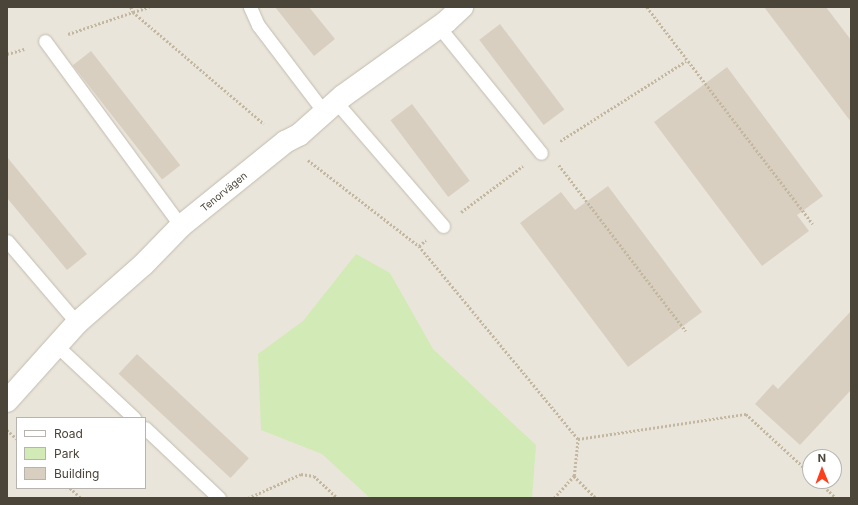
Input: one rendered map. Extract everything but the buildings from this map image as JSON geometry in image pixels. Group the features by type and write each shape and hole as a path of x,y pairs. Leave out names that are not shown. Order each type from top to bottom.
{"street":[{"name":"Tenorvägen","path":"7,401 77,323 144,264 181,226 285,142 299,135 330,107 439,27 462,7"}],"lane":[{"path":"250,7 258,25 330,107 443,226"},
{"path":"439,27 541,153"},
{"path":"45,42 181,226"},
{"path":"7,241 77,323"},
{"path":"56,345 133,417"},
{"path":"146,429 219,498"}],"path":[{"path":"131,7 133,12 285,142 418,246 578,439 574,476 554,498"},
{"path":"7,54 149,7"},
{"path":"647,7 813,224"},
{"path":"556,162 686,331"},
{"path":"578,439 746,414 802,466"},
{"path":"7,430 16,438"},
{"path":"248,498 301,474 314,476 338,498"},
{"path":"574,476 596,498"},
{"path":"71,489 81,498"},
{"path":"826,489 836,498"}],"shaded area":[{"path":"7,7 851,7 851,498 7,498"}],"green space":[{"path":"356,254 390,273 433,349 536,445 532,498 370,498 322,454 261,430 258,354 303,321"}]}
